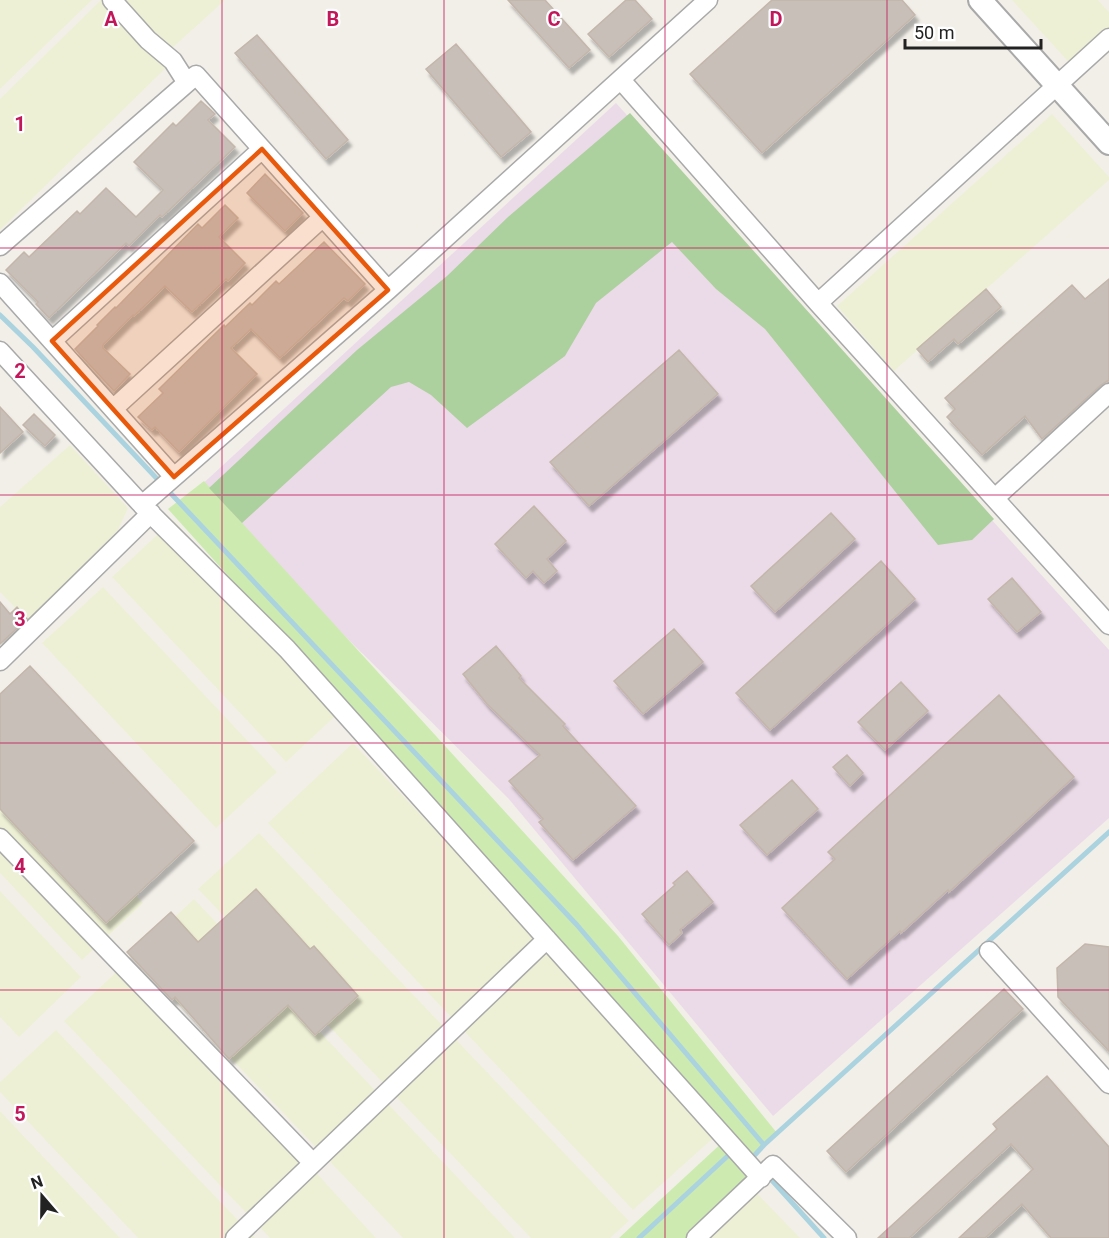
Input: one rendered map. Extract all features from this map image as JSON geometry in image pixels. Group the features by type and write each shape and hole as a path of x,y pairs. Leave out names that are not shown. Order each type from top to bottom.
{"street":[{"path":"112,0 148,40 173,61 187,82"},
{"path":"0,661 174,477 388,290 708,0"},
{"path":"980,0 1109,143"},
{"path":"818,303 1109,38"},
{"path":"0,246 196,75 388,290"},
{"path":"621,80 818,303 1109,625"},
{"path":"52,341 262,149"},
{"path":"113,409 323,217"},
{"path":"0,283 174,477"},
{"path":"0,351 146,509 287,649 761,1178"},
{"path":"995,498 1109,393"},
{"path":"0,838 313,1163"},
{"path":"236,1238 547,939"},
{"path":"989,951 1109,1084"},
{"path":"696,1238 773,1164 847,1238"}],"highlighted area":[{"path":"262,149 388,290 174,477 52,341"}],"shaded area":[{"path":"616,103 1109,650 1109,818 773,1116 508,798 197,489"}],"green space":[{"path":"0,0 92,0 0,89"},
{"path":"101,0 112,0 173,61 0,230 0,99"},
{"path":"123,0 223,0 224,1 170,50"},
{"path":"1012,0 1098,0 1109,12 1109,38 1075,69"},
{"path":"630,113 994,519 972,540 938,545 765,329 716,289 672,242 596,303 565,356 467,428 431,395 409,382 391,387 242,523 209,488 357,350 447,276 508,217"},
{"path":"1052,114 1109,177 1109,180 894,371 837,306"},
{"path":"70,445 128,508 118,530 28,621 0,592 0,507"},
{"path":"204,481 618,936 777,1133 752,1158 168,509"},
{"path":"173,520 347,705 286,762 112,577"},
{"path":"103,587 277,772 216,828 42,643"},
{"path":"353,743 720,1132 633,1210 268,823"},
{"path":"0,751 143,903 82,960 0,873"},
{"path":"259,833 629,1221 610,1238 531,1238 198,889"},
{"path":"0,891 81,977 19,1037 0,1017"},
{"path":"194,899 515,1238 403,1238 133,956"},
{"path":"125,964 376,1238 270,1238 64,1021"},
{"path":"56,1030 255,1238 138,1238 0,1092 0,1082"},
{"path":"0,1111 120,1238 0,1238"},
{"path":"726,1139 756,1173 691,1238 619,1238"},
{"path":"751,1187 800,1238 696,1238"}],"building":[{"path":"508,0 545,0 590,50 569,68"},
{"path":"626,0 635,0 652,19 609,57 588,34"},
{"path":"772,0 902,0 915,15 762,153 690,74"},
{"path":"257,35 348,140 326,159 235,53"},
{"path":"456,44 531,132 501,157 426,69"},
{"path":"201,101 215,114 208,120 235,147 162,217 160,215 129,246 126,243 49,318 36,304 38,302 6,270 24,252 29,257 77,211 80,214 106,188 136,217 163,190 134,162 173,123 176,126"},
{"path":"265,174 303,213 285,231 247,193"},
{"path":"225,205 238,218 219,237 245,263 192,312 165,286 133,315 103,345 103,348 130,374 114,391 75,349 198,224 202,228"},
{"path":"324,242 365,284 348,301 344,298 280,358 251,329 231,348 257,374 179,452 155,427 152,430 138,417 163,393 159,389 224,325 225,327 250,303 252,305 276,281 279,284"},
{"path":"1109,279 1109,380 1042,439 1025,416 982,455 947,417 955,409 945,398 1072,285 1085,299"},
{"path":"986,289 1001,307 958,344 954,339 928,362 917,349"},
{"path":"679,350 718,394 589,506 550,462"},
{"path":"0,407 23,432 0,453"},
{"path":"34,414 55,435 45,446 23,425"},
{"path":"534,506 566,541 547,559 557,571 544,583 533,571 526,578 495,544"},
{"path":"831,513 855,539 775,612 751,586"},
{"path":"881,561 915,599 770,730 736,693"},
{"path":"1012,578 1041,612 1017,632 988,599"},
{"path":"0,602 10,614 17,607 27,619 0,644"},
{"path":"674,629 703,662 643,714 614,681"},
{"path":"496,646 521,676 519,678 565,724 563,726 636,806 573,860 539,822 543,819 509,781 540,755 487,704 463,674"},
{"path":"30,666 194,841 106,923 0,809 0,694"},
{"path":"901,682 928,711 885,750 858,722"},
{"path":"999,695 1074,777 949,892 948,890 847,979 782,908 835,859 828,852"},
{"path":"847,755 863,773 850,786 833,767"},
{"path":"792,780 818,809 767,855 740,825"},
{"path":"687,871 713,902 680,930 682,933 669,945 642,914 675,885 673,883"},
{"path":"256,889 310,949 314,946 358,996 315,1035 288,1005 229,1059 175,997 172,1000 127,952 171,912 198,942"},
{"path":"1085,944 1109,947 1109,1051 1058,997 1057,968"},
{"path":"1004,989 1023,1009 846,1172 827,1151"},
{"path":"1047,1076 1109,1147 1109,1238 1051,1238 1022,1204 985,1238 959,1238 1033,1169 1011,1144 909,1238 878,1238 997,1129 993,1124"}],"waterway":[{"path":"0,315 33,347 577,925 764,1145"},
{"path":"752,1158 1109,832"},
{"path":"639,1238 732,1152"},
{"path":"768,1176 824,1238"}]}
